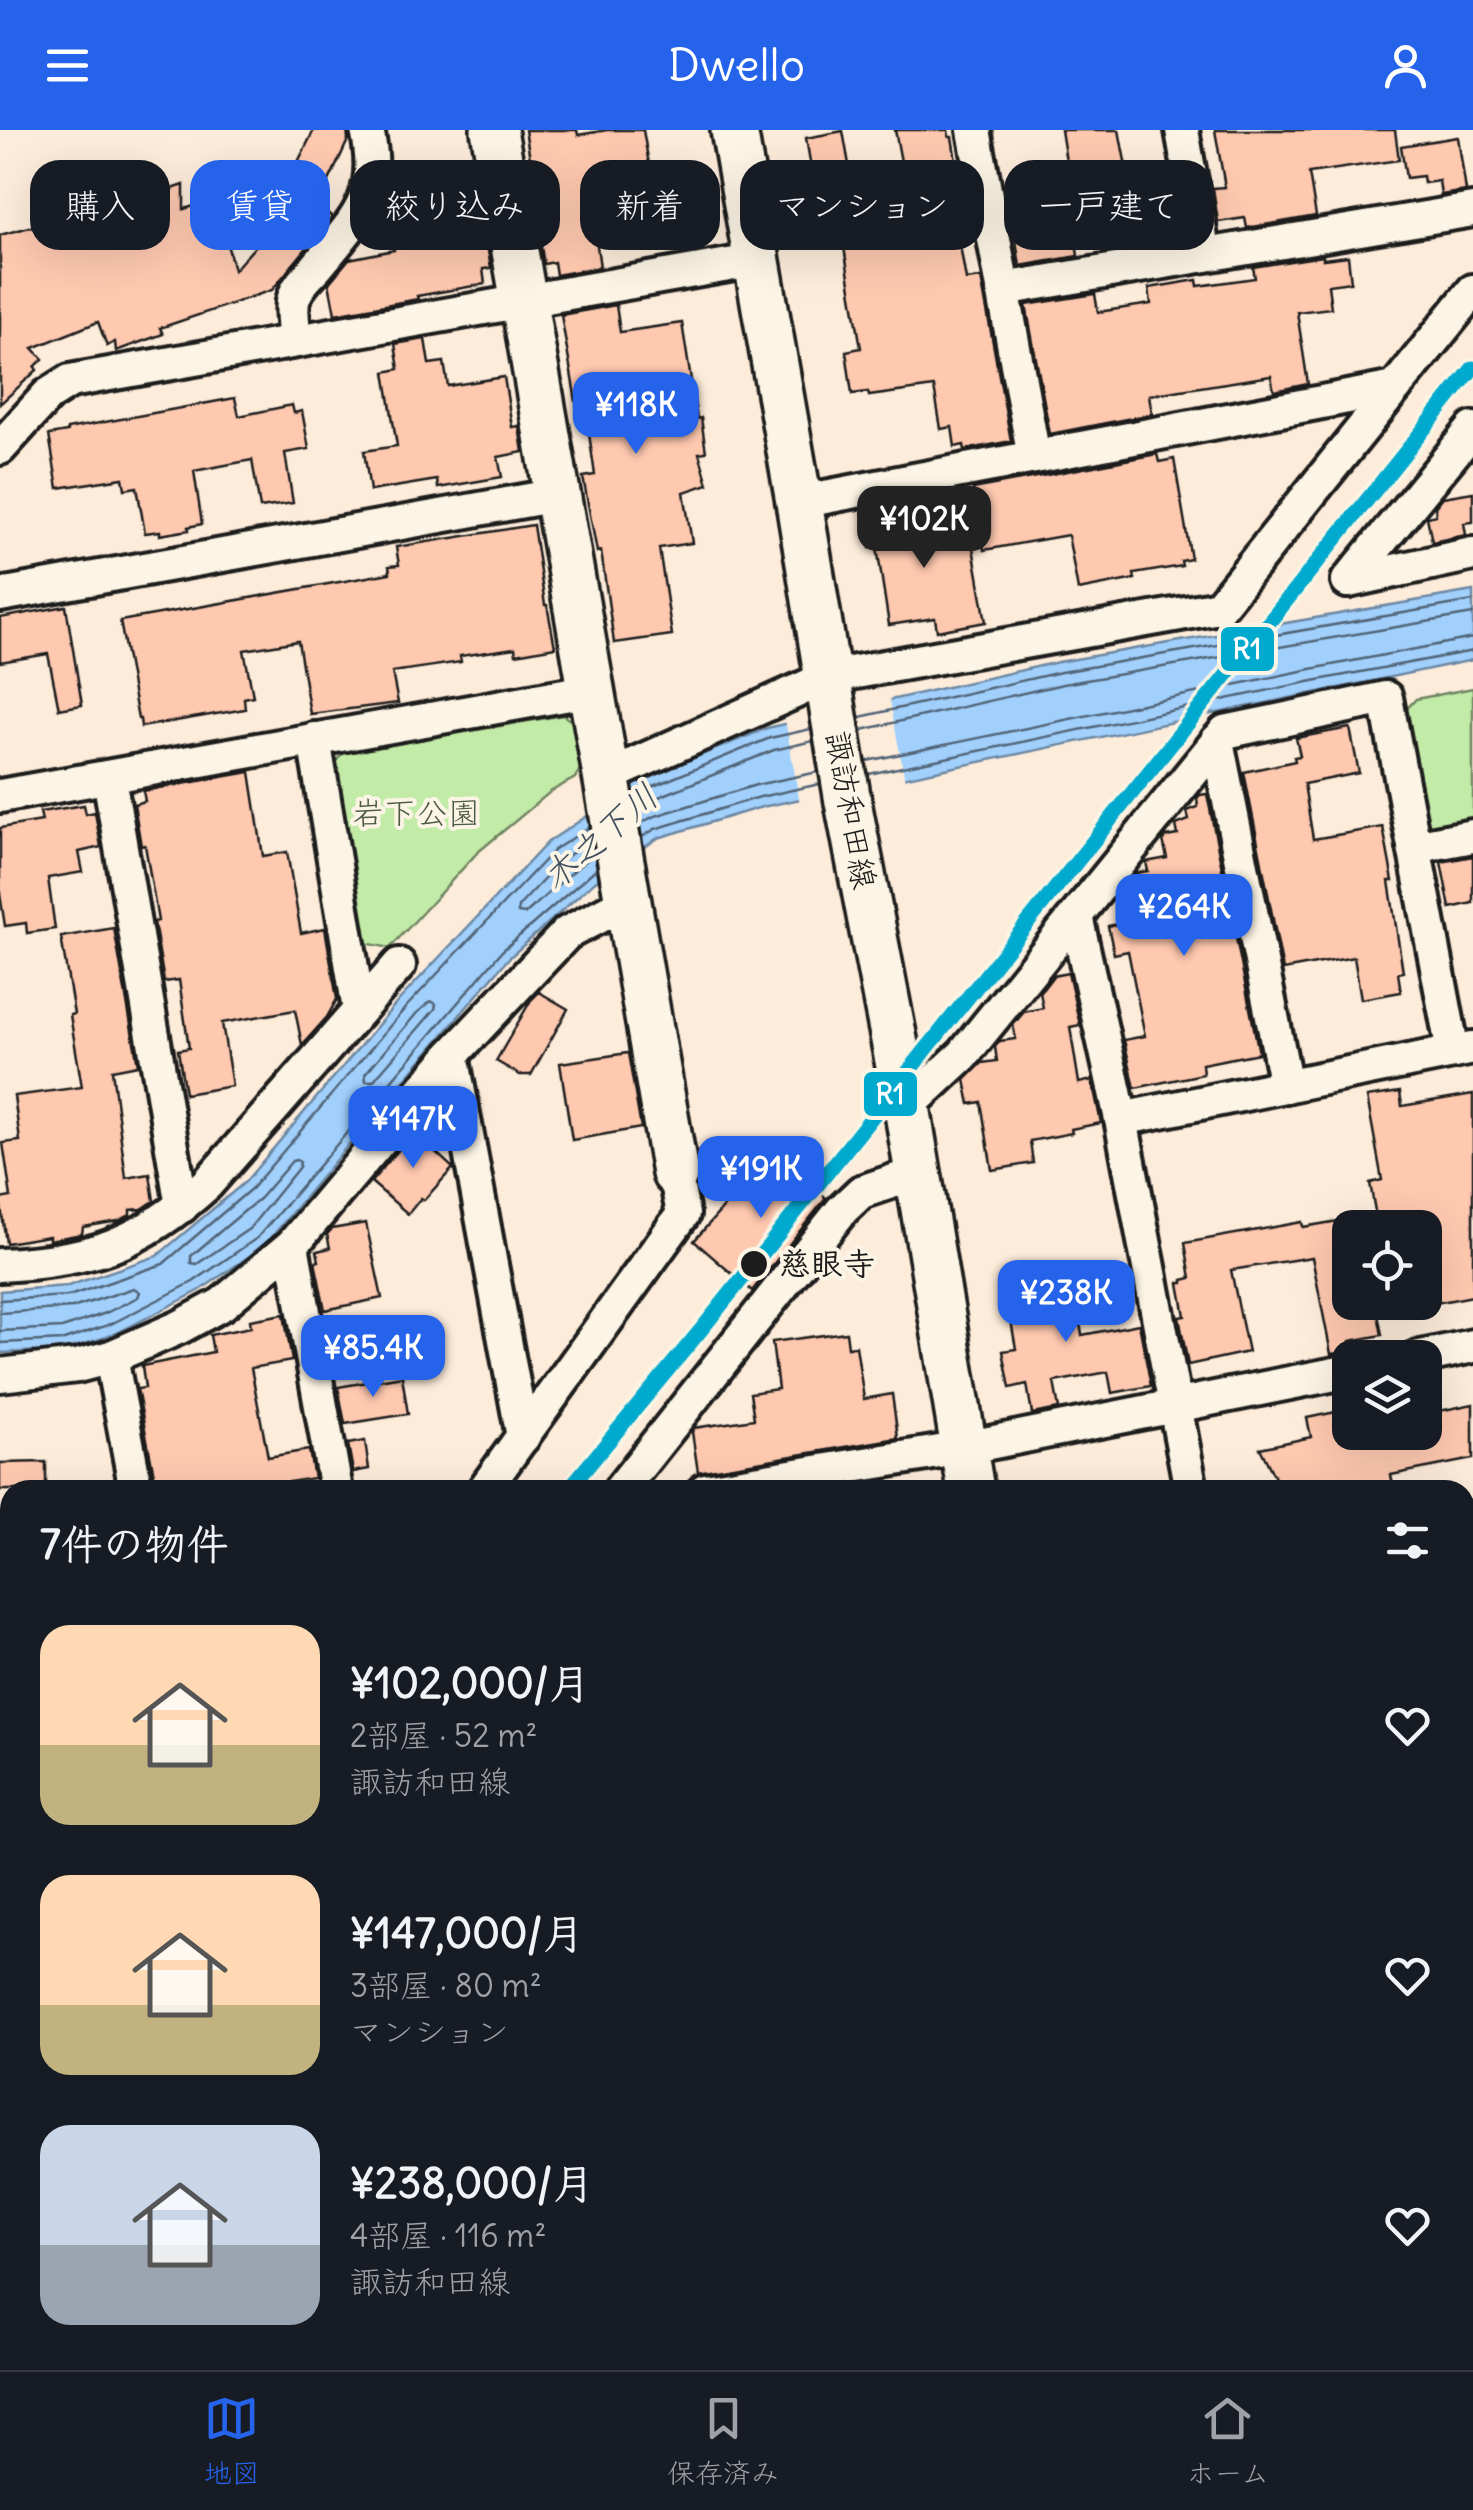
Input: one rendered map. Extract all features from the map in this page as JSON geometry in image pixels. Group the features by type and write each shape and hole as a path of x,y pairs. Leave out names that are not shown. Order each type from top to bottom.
{"street":[{"path":"294,340 293,303 298,288 358,217 366,200 373,169 367,130"},
{"path":"491,1480 684,1214 494,130"},
{"name":"諏訪和田線","path":"734,130 848,802 907,1107 968,1469"},
{"path":"974,130 1034,458"},
{"path":"1182,130 1204,255"},
{"path":"1003,289 1473,210"},
{"path":"0,448 48,395 70,381 757,260"},
{"path":"608,785 829,687 1219,607 1473,290"},
{"path":"799,502 1395,388"},
{"path":"1473,429 1348,581 1473,554"},
{"path":"0,595 558,495"},
{"path":"0,796 592,690"},
{"path":"907,1107 964,1054 1225,732 1386,698 1414,847 1463,1050 1122,1118"},
{"path":"314,739 358,1010"},
{"path":"1217,741 1286,1086"},
{"path":"108,776 182,1206"},
{"path":"1414,847 1473,836"},
{"path":"0,1375 77,1366 111,1357 180,1328 222,1304 292,1245 452,1054 567,933 626,892"},
{"path":"1076,916 1122,1118 1189,1480"},
{"path":"0,1265 71,1257 119,1245 182,1206 207,1184 398,965"},
{"path":"452,1054 523,1436"},
{"path":"628,1480 842,1210 862,1192 918,1172"},
{"path":"292,1245 334,1480"},
{"path":"1442,1353 1473,1346"},
{"path":"111,1357 134,1480"},
{"path":"835,1480 968,1469 1175,1406 1332,1375"}],"green space":[{"path":"1473,688 1473,818 1429,827 1418,820 1400,716 1416,699"},
{"name":"岩下公園","path":"563,715 577,725 582,766 575,778 550,792 477,853 390,948 365,943 334,764 343,753"}],"water":[{"name":"木之下川","path":"1473,591 1473,660 762,807 658,838 594,882 509,958 264,1246 199,1291 115,1334 67,1350 0,1353 0,1291 68,1286 157,1256 245,1182 400,999 548,842 643,779 767,728 1058,662"}],"pier":[{"path":"889,695 905,781 800,804 785,719"}],"building":[{"path":"314,130 347,130 348,140 330,179 330,160 299,160"},
{"path":"525,130 577,130 578,135 643,130 648,160 580,160 580,250 598,250 600,267 556,275 554,262 544,264 542,250 560,250 560,160 530,160"},
{"path":"895,130 948,130 952,137 956,160 901,160"},
{"path":"1061,130 1119,130 1125,160 1066,160"},
{"path":"1215,130 1395,130 1399,160 1309,173 1316,216 1247,228 1245,218 1218,222 1214,188 1225,187"},
{"path":"843,131 848,160 810,160 806,138"},
{"path":"1458,137 1466,191 1441,195 1439,181 1424,183 1423,176 1406,178 1401,146"},
{"path":"184,185 184,209 190,207 190,250 229,250 234,270 252,250 305,250 272,290 160,328 163,334 116,351 115,342 107,346 98,322 33,348 43,359 35,367 37,370 0,404 0,235 30,227 30,250 170,250 170,190"},
{"path":"394,250 488,250 491,268 483,269 485,284 335,314 329,283 349,259"},
{"path":"844,250 961,250 966,280 981,278 1011,441 965,450 964,445 955,447 952,427 941,429 934,387 869,396 868,392 852,394 846,351 861,348"},
{"path":"1018,250 1077,250 1078,256 1020,266"},
{"path":"1348,256 1351,282 1328,285 1331,308 1297,312 1308,384 1274,391 1271,376 1149,395 1152,414 1050,434 1026,305 1095,294 1098,312 1151,304 1149,288 1197,280 1198,286 1255,278 1253,267"},
{"path":"616,305 620,332 682,323 706,452 699,453 708,484 684,492 692,543 659,548 672,635 614,643 601,551 597,552 583,477 595,475 585,406 577,407 561,315"},
{"path":"425,339 429,364 444,362 448,386 504,377 512,427 519,426 523,452 498,457 502,477 438,488 437,480 370,491 364,451 397,446 385,372 399,369 395,344"},
{"path":"235,398 239,416 292,405 294,413 302,411 309,449 285,453 293,503 260,508 252,460 194,471 202,524 160,535 160,531 145,533 137,487 125,489 123,478 58,488 49,435"},
{"path":"1157,454 1159,462 1174,459 1191,559 1181,561 1182,566 1078,590 1068,535 984,550 973,489"},
{"path":"1473,492 1473,522 1464,523 1466,535 1432,542 1427,517 1436,515 1435,507 1443,497"},
{"path":"913,500 921,543 971,536 986,622 937,631 935,618 889,625 877,547 870,548 863,513"},
{"path":"533,525 555,647 516,654 515,648 460,656 461,662 392,672 398,703 310,714 298,641 244,650 253,696 244,698 245,709 141,727 120,621 390,573 389,566 399,565 396,547"},
{"path":"66,606 82,705 59,709 48,654 0,662 0,618"},
{"path":"1350,728 1359,773 1304,784 1313,839 1383,827 1403,972 1398,973 1401,992 1361,999 1354,957 1283,970 1244,772 1295,761 1294,757 1300,756 1296,738"},
{"path":"250,772 263,856 287,852 301,933 325,928 337,999 302,1045 295,1010 222,1023 232,1086 185,1094 178,1050 189,1048 179,980 164,982 154,922 158,921 134,804 145,801 143,791"},
{"path":"1207,794 1259,1053 1202,1064 1203,1074 1135,1088 1124,1040 1145,1036 1128,951 1114,954 1108,926 1123,923 1117,896 1131,879 1136,879 1136,873 1148,871 1146,862 1167,858 1163,840 1178,835 1176,825 1189,820 1187,811 1198,807 1197,798"},
{"path":"84,805 86,814 95,812 101,847 79,852 83,872 48,878 55,929 27,933 26,923 5,926 0,894 0,828 42,821 40,812"},
{"path":"1473,856 1473,903 1450,908 1441,862"},
{"path":"114,928 138,1065 112,1070 126,1178 150,1174 154,1201 142,1209 130,1210 130,1215 118,1221 83,1227 82,1234 6,1243 0,1199 11,1197 3,1143 20,1141 14,1096 82,1087 61,937"},
{"path":"1068,973 1080,1025 1070,1027 1079,1083 1092,1080 1101,1123 1030,1141 1033,1163 992,1170 981,1102 970,1104 965,1080 982,1063 997,1061 995,1047 1000,1041 1016,1039 1013,1025 1024,1012 1043,1008 1040,992 1053,976"},
{"path":"539,992 568,1009 531,1075 520,1075 496,1061"},
{"path":"628,1053 641,1128 572,1140 560,1063"},
{"path":"1400,1092 1402,1106 1473,1094 1473,1296 1442,1302 1442,1210 1375,1210 1370,1183 1382,1180 1367,1097"},
{"path":"426,1118 430,1147 453,1168 408,1214 371,1182"},
{"path":"773,1151 826,1198 752,1291 694,1241"},
{"path":"1302,1222 1303,1227 1332,1222 1332,1320 1379,1320 1382,1335 1332,1340 1331,1354 1312,1257 1231,1270 1248,1352 1188,1365 1179,1317 1185,1316 1179,1283 1191,1278 1185,1243"},
{"path":"366,1223 382,1298 325,1310 315,1262 319,1261 317,1251 330,1248 327,1234 332,1229"},
{"path":"1072,1276 1082,1335 1139,1324 1151,1386 1112,1393 1108,1372 1054,1382 1059,1409 1032,1414 1027,1384 1010,1388 1003,1351 1016,1349 1005,1286"},
{"path":"284,1314 292,1361 251,1368 268,1457 309,1450 314,1478 155,1480 137,1389 145,1388 142,1366 213,1352 210,1335 251,1327 250,1320"},
{"path":"846,1332 848,1347 856,1346 864,1399 892,1394 898,1438 698,1472 694,1428 754,1419 750,1393 778,1389 772,1342"},
{"path":"402,1376 408,1414 345,1424 338,1387"},
{"path":"1473,1404 1473,1459 1391,1475 1392,1480 1276,1480 1260,1448 1311,1437 1307,1418 1332,1413 1332,1450 1442,1450 1442,1410"},
{"path":"365,1441 369,1469 353,1472 348,1444"},
{"path":"46,1462 46,1480 0,1480 0,1463"}],"transit line":[{"name":"R1","path":"576,1480 1473,368"}],"place":[{"name":"慈眼寺","path":"754,1264"}]}
